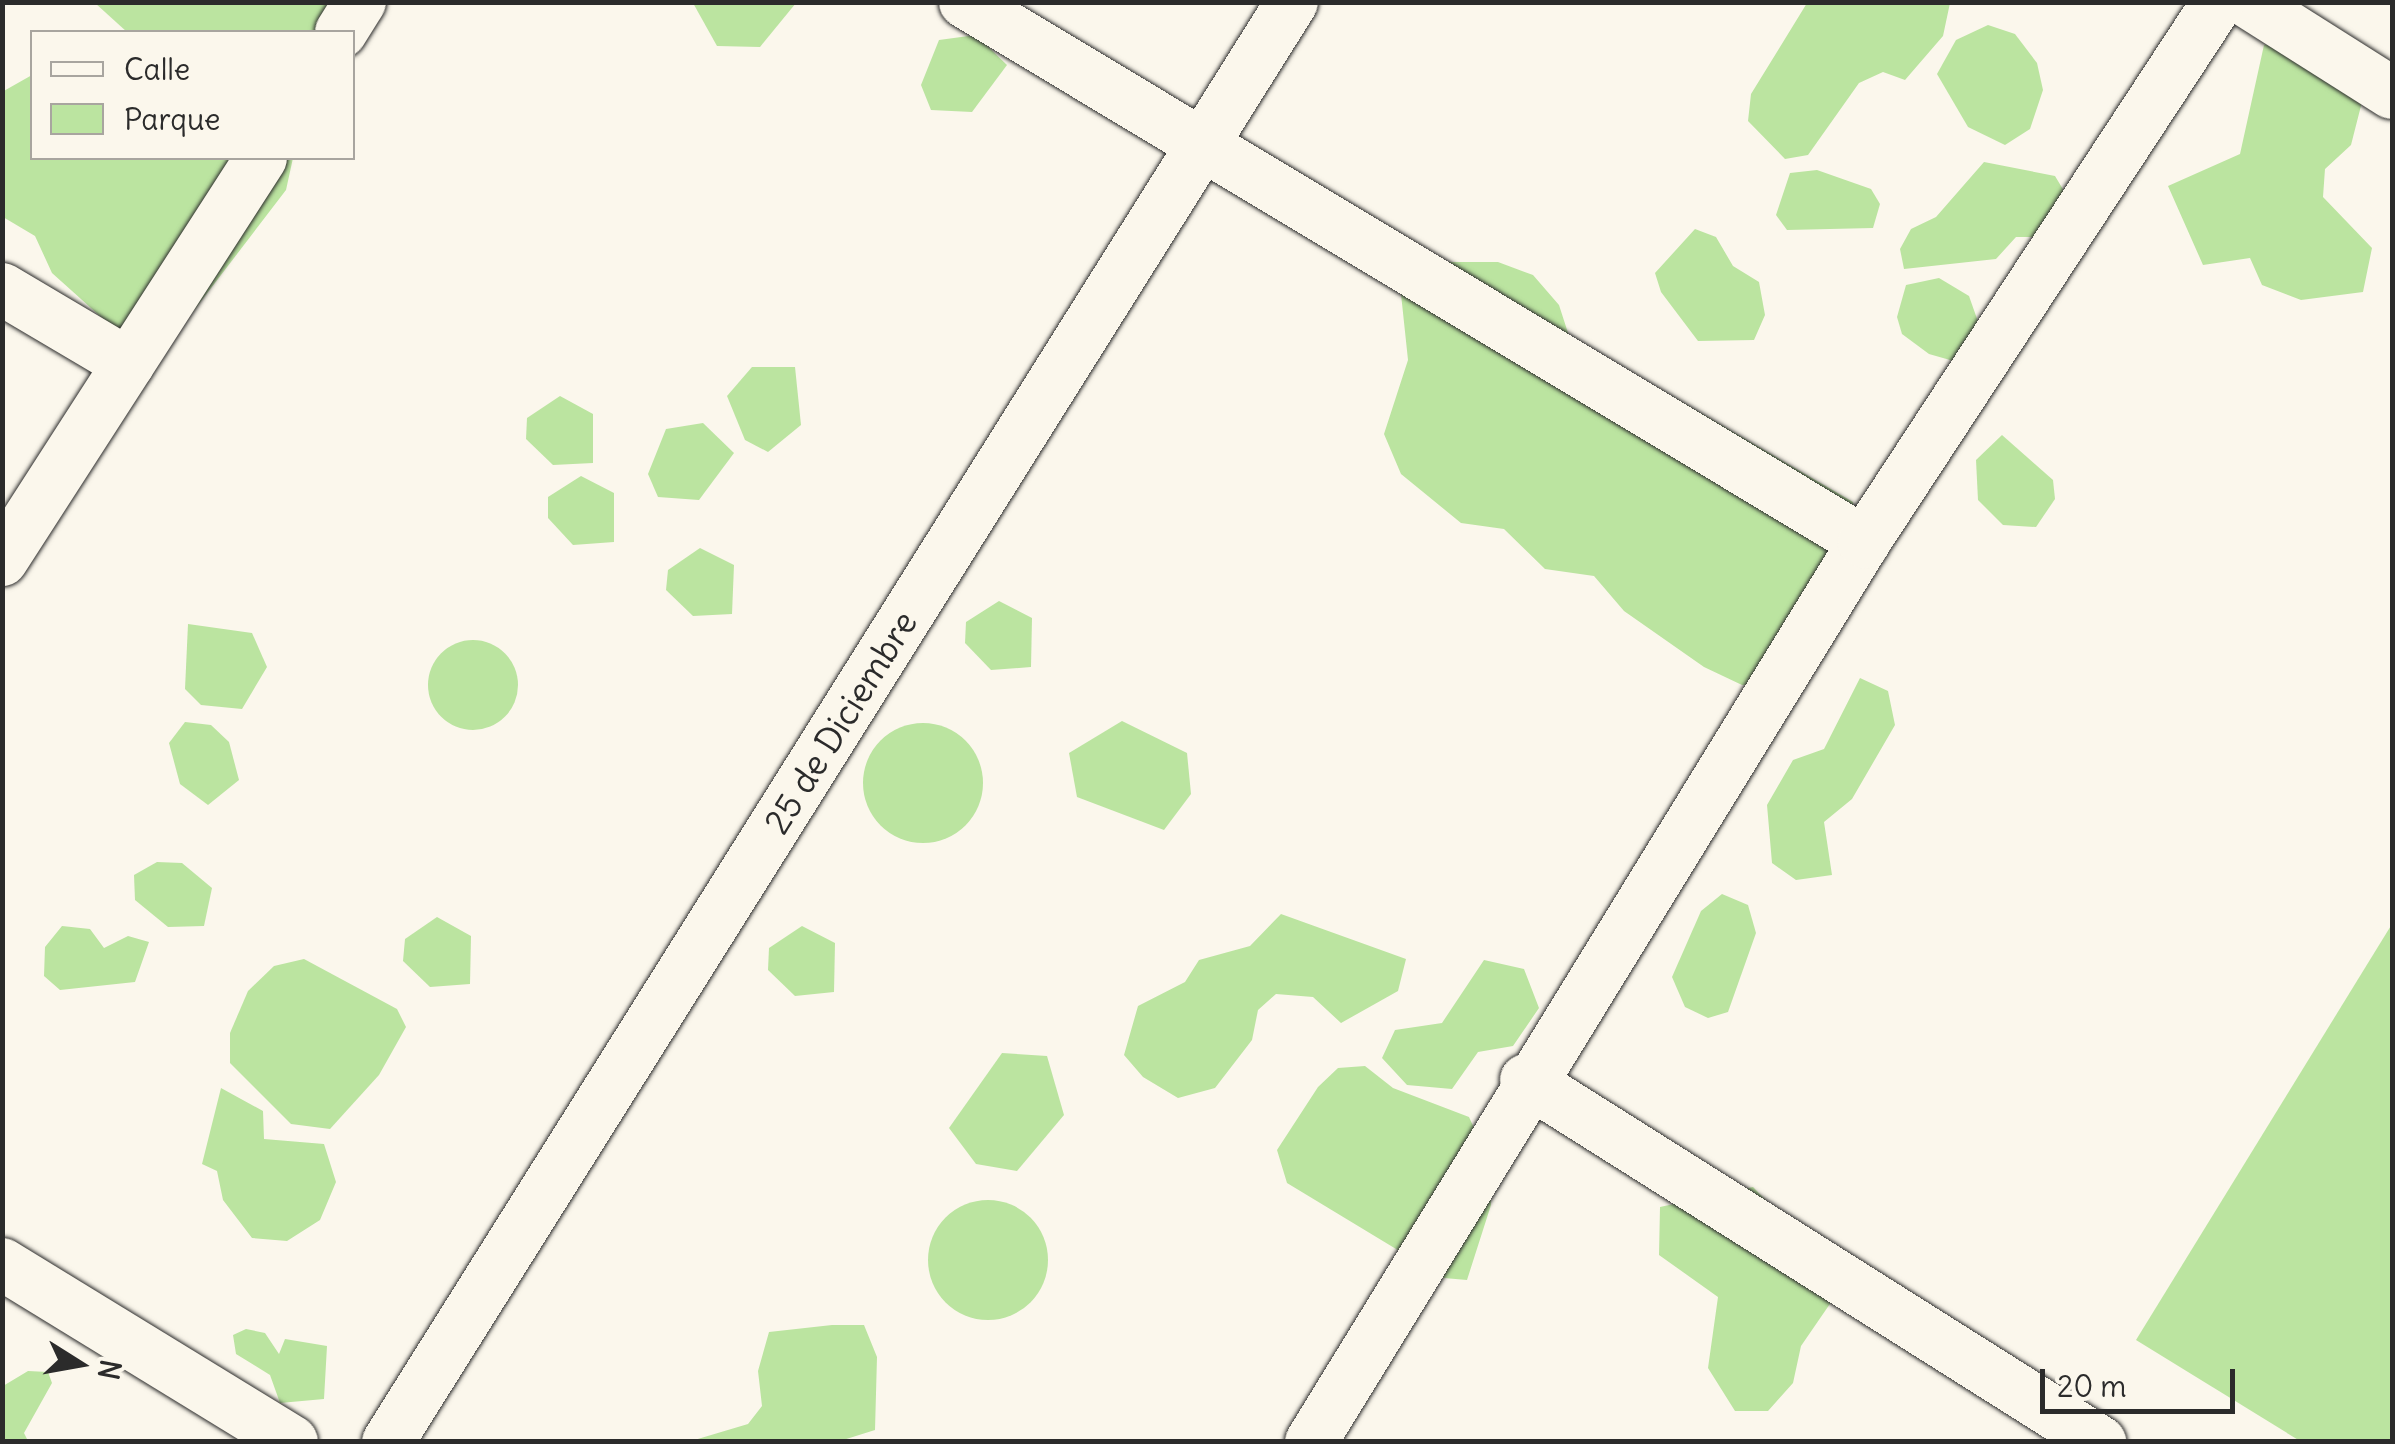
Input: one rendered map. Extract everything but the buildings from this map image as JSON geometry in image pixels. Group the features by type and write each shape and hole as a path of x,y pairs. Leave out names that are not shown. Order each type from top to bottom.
{"street":[{"path":"342,30 360,2"},
{"path":"966,2 1864,542"},
{"name":"25 de Diciembre","path":"388,1442 1292,2"},
{"path":"1311,1442 1526,1080 1864,542 2218,2"},
{"path":"2248,2 2392,93"},
{"path":"2,560 260,160"},
{"path":"2,289 128,364"},
{"path":"1526,1080 2100,1442"},
{"path":"2,1264 292,1442"}],"green space":[{"path":"95,3 342,3 323,30 125,30"},
{"path":"693,3 796,3 760,47 717,46"},
{"path":"1807,3 1950,3 1943,36 1905,80 1883,72 1859,83 1808,155 1785,159 1748,121 1751,94"},
{"path":"1988,25 2015,34 2037,63 2043,90 2030,129 2005,145 1968,127 1937,74 1956,40"},
{"path":"976,35 1007,65 972,112 931,110 921,85 939,40"},
{"path":"2292,43 2364,94 2351,145 2325,169 2323,197 2372,248 2363,292 2301,300 2262,285 2250,258 2203,265 2168,186 2240,154 2264,45"},
{"path":"30,76 30,160 293,160 286,190 169,343 111,326 52,273 35,236 3,217 2,92"},
{"path":"1984,162 2055,176 2064,191 2040,237 2016,237 1996,259 1904,269 1900,249 1911,229 1936,217"},
{"path":"1817,170 1871,189 1880,204 1873,228 1787,230 1776,215 1790,173"},
{"path":"1695,229 1716,237 1733,266 1759,282 1765,315 1754,340 1698,341 1661,292 1655,273"},
{"path":"1440,262 1498,262 1533,275 1559,305 1569,336 1853,502 1863,589 1801,680 1742,685 1704,667 1624,611 1594,576 1545,569 1504,529 1461,523 1401,474 1384,434 1408,360 1401,294"},
{"path":"1939,278 1969,296 1982,333 1964,364 1929,354 1902,334 1897,317 1906,285"},
{"path":"752,367 795,367 801,425 768,452 745,440 727,396"},
{"path":"560,396 593,414 593,463 553,465 526,439 527,418"},
{"path":"703,423 734,453 699,500 658,497 648,474 666,429"},
{"path":"2002,435 2053,480 2055,499 2036,527 2003,525 1978,500 1976,460"},
{"path":"581,476 614,493 614,542 573,545 548,518 548,497"},
{"path":"700,548 734,565 732,614 693,616 666,590 668,570"},
{"path":"999,601 1032,618 1031,667 991,670 965,643 966,622"},
{"path":"188,624 252,633 267,667 242,709 201,705 185,689"},
{"path":"473,640 505,653 518,685 505,717 473,730 441,717 428,685 441,653"},
{"path":"1860,678 1888,691 1895,725 1852,799 1824,822 1832,875 1796,880 1772,863 1767,805 1793,760 1824,749"},
{"path":"1122,721 1187,753 1191,794 1164,830 1077,797 1069,753"},
{"path":"185,722 211,725 229,742 239,780 208,805 180,784 169,743"},
{"path":"923,723 946,728 965,741 978,760 983,783 978,806 965,825 946,838 923,843 900,838 881,825 868,806 863,783 868,760 881,741 900,728"},
{"path":"157,862 182,863 212,888 204,926 168,927 135,900 134,875"},
{"path":"1722,894 1748,905 1756,933 1728,1012 1708,1018 1685,1007 1672,977 1701,911"},
{"path":"1281,914 1406,959 1398,991 1341,1023 1313,997 1276,994 1258,1010 1252,1040 1215,1088 1178,1098 1143,1077 1124,1055 1138,1006 1185,982 1199,960 1250,946"},
{"path":"437,917 471,936 470,984 430,987 403,961 405,939"},
{"path":"2392,924 2392,1441 2300,1441 2136,1340"},
{"path":"62,926 90,929 104,948 128,936 149,942 135,982 60,990 44,976 45,947"},
{"path":"802,926 835,943 834,992 795,996 768,970 769,948"},
{"path":"304,959 397,1009 406,1027 379,1075 330,1129 291,1124 230,1063 230,1033 248,991 274,966"},
{"path":"1484,960 1524,969 1539,1008 1513,1046 1478,1052 1452,1089 1407,1085 1382,1058 1395,1030 1442,1023"},
{"path":"1002,1053 1047,1056 1064,1115 1017,1171 976,1164 949,1128"},
{"path":"1365,1066 1393,1088 1469,1117 1490,1163 1491,1205 1467,1280 1444,1278 1287,1183 1277,1150 1318,1087 1338,1068"},
{"path":"221,1088 263,1111 264,1139 324,1144 336,1182 320,1220 287,1241 252,1238 223,1200 217,1171 202,1164"},
{"path":"1753,1187 1791,1226 1834,1298 1801,1346 1793,1383 1768,1411 1735,1411 1708,1368 1718,1297 1659,1255 1660,1207"},
{"path":"988,1200 1011,1205 1030,1218 1043,1237 1048,1260 1043,1283 1030,1302 1011,1315 988,1320 965,1315 946,1302 933,1283 928,1260 933,1237 946,1218 965,1205"},
{"path":"864,1325 877,1357 875,1430 840,1441 691,1441 748,1424 762,1406 758,1371 769,1332"},
{"path":"246,1329 265,1333 279,1354 285,1339 327,1346 324,1399 280,1403 270,1375 236,1354 233,1335"},
{"path":"28,1371 48,1372 52,1383 24,1433 28,1441 3,1441 3,1386"}]}
